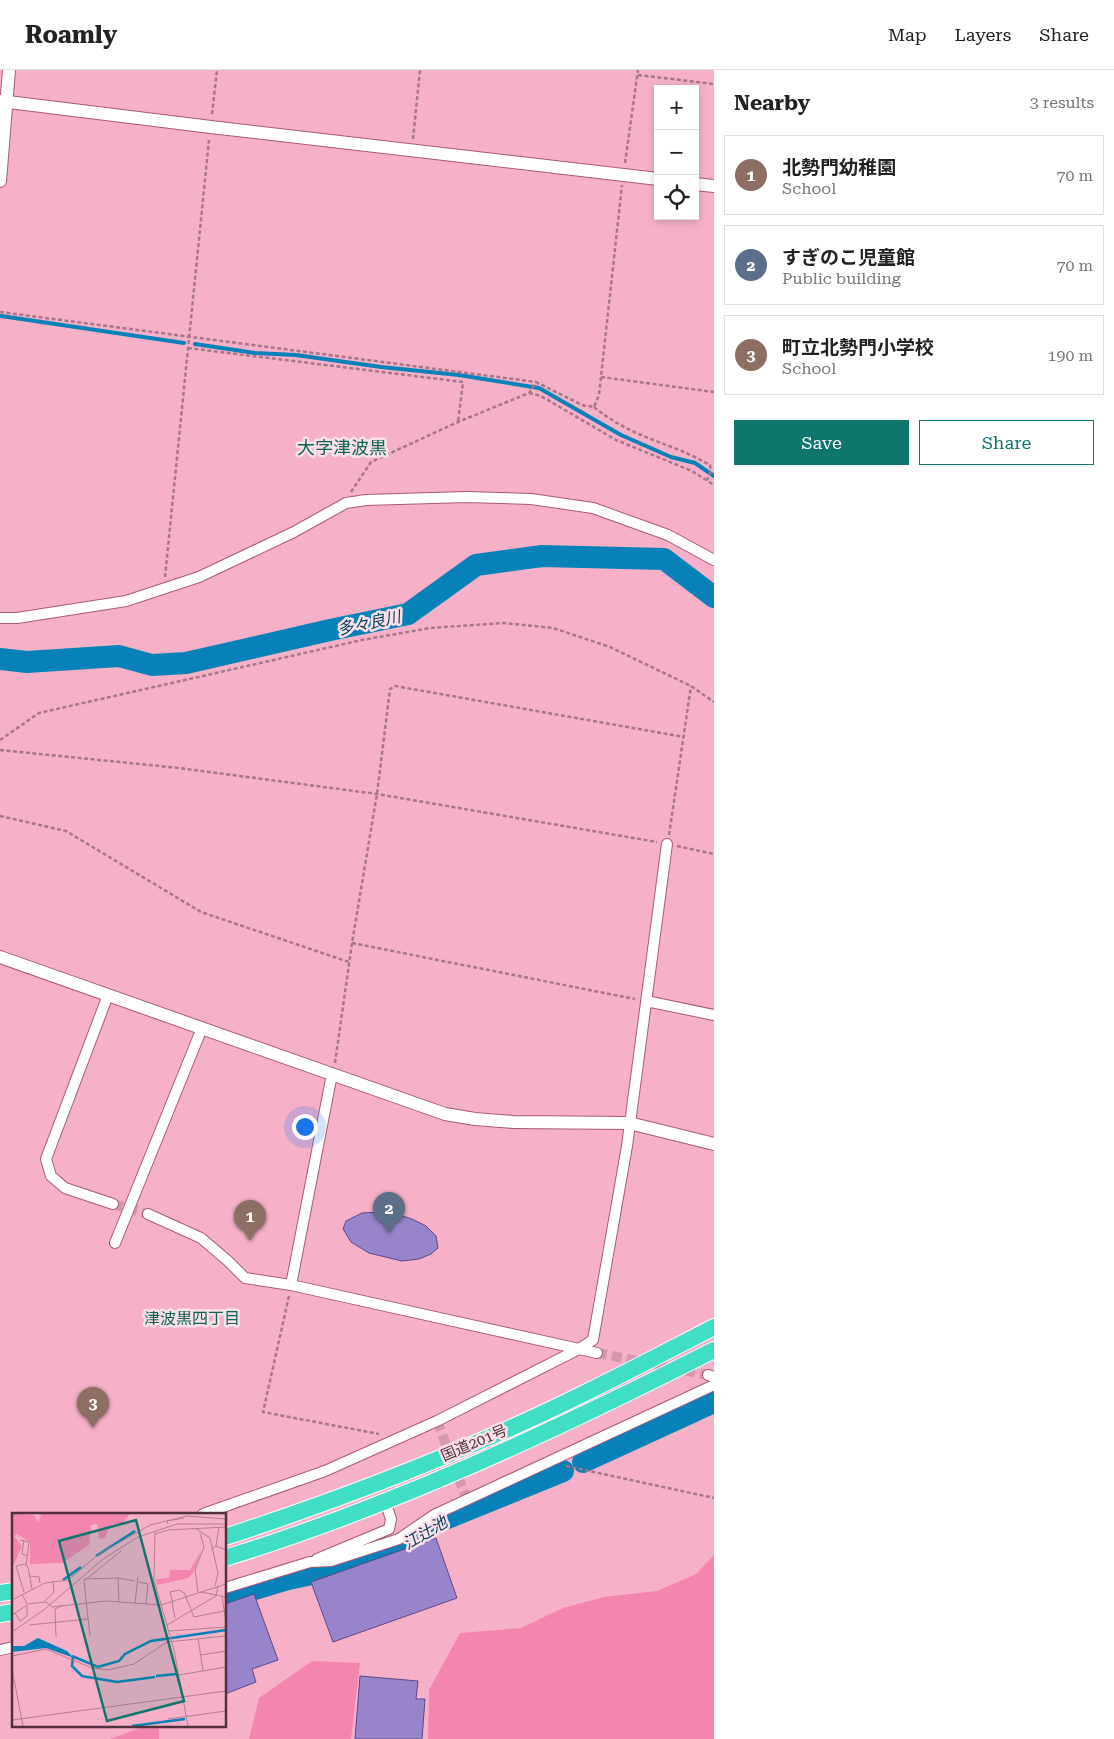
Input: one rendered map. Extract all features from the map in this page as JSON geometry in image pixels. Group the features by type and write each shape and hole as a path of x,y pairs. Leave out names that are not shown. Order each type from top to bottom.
{"highway":[{"name":"国道201号","path":"226,1536 324,1503 497,1434 598,1387 714,1328"},
{"name":"国道201号","path":"226,1558 334,1521 385,1501 605,1405 714,1350"}],"street":[{"path":"0,180 3,101 9,70"},
{"path":"3,101 654,179"},
{"path":"699,184 714,186"},
{"path":"0,618 17,618 126,601 198,577 294,532 346,503 366,500 466,496 531,499 593,508 668,535 714,560"},
{"path":"206,1513 325,1471 437,1421 579,1349 593,1340 625,1156 667,844"},
{"path":"0,957 445,1114 513,1122 629,1123 714,1144"},
{"path":"108,995 46,1159 51,1176 65,1188 113,1204"},
{"path":"646,1002 714,1014"},
{"path":"116,1243 202,1028"},
{"path":"291,1284 332,1074"},
{"path":"148,1214 201,1238 246,1278 291,1284 597,1353"},
{"path":"310,1562 332,1561 399,1538 434,1515 714,1385"},
{"path":"226,1588 310,1562 389,1529 391,1519 385,1501"}],"path":[{"path":"164,588 188,338 217,70"},
{"path":"411,150 420,70"},
{"path":"594,407 599,395 638,70"},
{"path":"638,75 714,84"},
{"path":"0,312 535,383 582,406 594,407 605,416 639,435 684,451 710,465 711,471 708,480"},
{"path":"188,348 463,382 458,422"},
{"path":"601,377 714,392"},
{"path":"346,503 353,487 371,462 530,391 535,383"},
{"path":"530,391 616,440 692,471 714,485"},
{"path":"0,740 39,713 362,640 430,628 504,623 554,628 610,647 691,686 714,702"},
{"path":"332,1074 377,794 390,689 395,686 684,737"},
{"path":"667,844 691,686"},
{"path":"0,750 179,768 377,794 667,844 714,854"},
{"path":"0,816 66,831 201,912 349,962"},
{"path":"352,943 646,1002"},
{"path":"291,1284 263,1412 400,1437"},
{"path":"545,1462 714,1498"}],"shaded area":[{"path":"714,1555 714,1739 428,1739 429,1690 460,1633 521,1628 563,1608 604,1597 657,1591 696,1574"},
{"path":"312,1661 360,1663 351,1739 249,1739 259,1698"},
{"path":"145,1726 159,1726 159,1739 110,1739"}],"building":[{"path":"362,1213 396,1214 426,1226 436,1236 438,1248 431,1254 419,1259 402,1261 369,1253 351,1242 343,1229 346,1221"},
{"path":"436,1538 457,1598 333,1642 311,1582"},
{"path":"254,1594 278,1660 252,1669 256,1682 226,1694 226,1604"},
{"path":"360,1676 418,1681 416,1699 425,1699 422,1739 355,1739"}],"waterway":[{"path":"1,316 184,343"},
{"path":"195,344 255,353 296,355 381,367 459,375 539,388 621,435 671,457 695,463 714,476"},
{"name":"多々良川","path":"0,659 27,662 119,656 152,665 186,663 408,614 476,565 542,556 664,559 714,597"},
{"name":"江辻池","path":"583,1462 714,1402"},
{"name":"江辻池","path":"226,1598 288,1579 341,1568 403,1547 435,1523 563,1471"}],"tunnel":[{"path":"113,1204 148,1214"},
{"path":"597,1353 708,1375"},
{"path":"437,1421 467,1500"}],"place":[{"name":"すぎのこ児童館","path":"389,1233"},
{"name":"北勢門幼稚園","path":"250,1241"},
{"name":"町立北勢門小学校","path":"93,1428"}],"district":[{"name":"大字津波黒","path":"342,447"},
{"name":"津波黒四丁目","path":"192,1318"}]}
